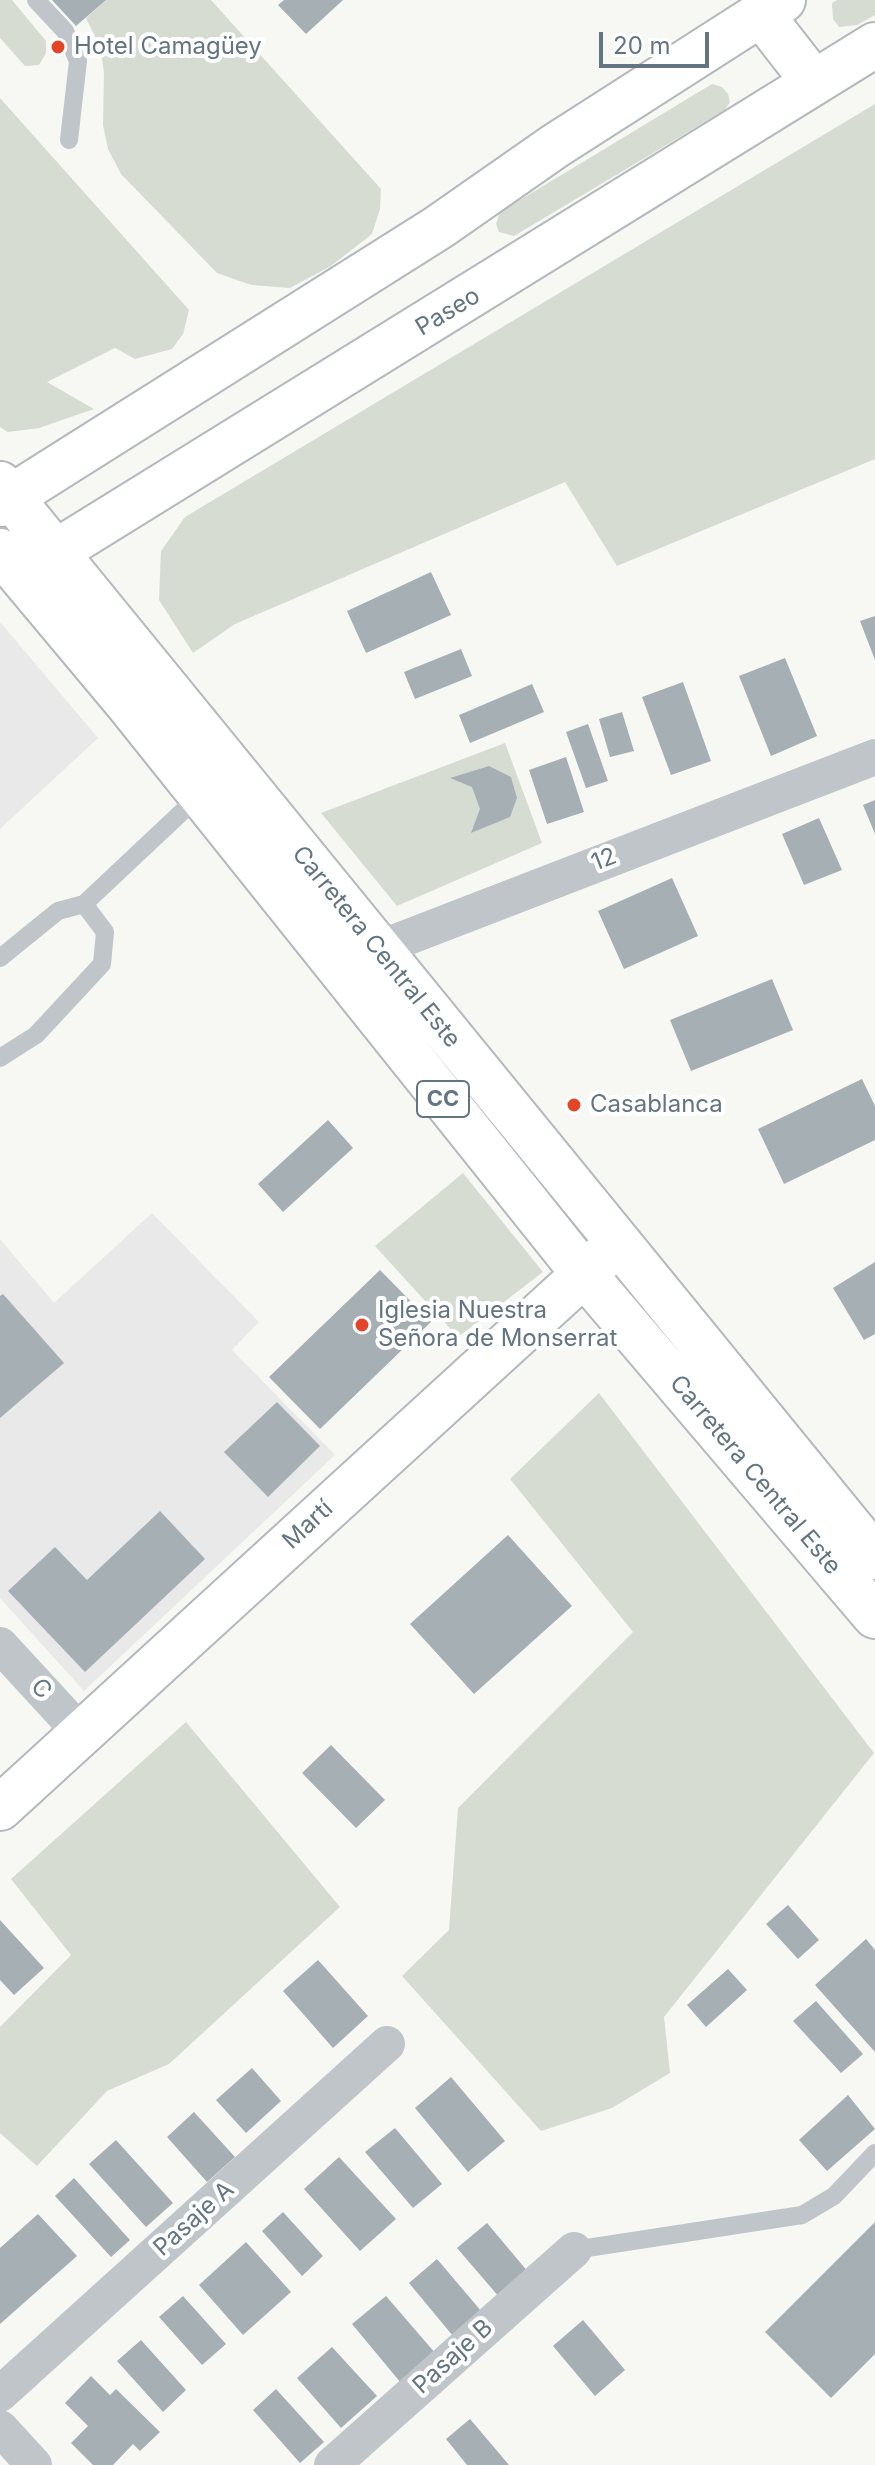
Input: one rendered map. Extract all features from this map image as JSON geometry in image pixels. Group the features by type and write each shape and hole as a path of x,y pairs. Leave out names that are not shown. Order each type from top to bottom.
{"street":[{"path":"4,495 439,227 555,146 771,7 813,81"},
{"name":"Paseo","path":"25,559 488,288 813,81 875,45"},
{"name":"Carretera Central Este","path":"4,495 25,559 215,782 376,947 875,1557"},
{"name":"12","path":"335,966 376,947 875,757"},
{"name":"Carretera Central Este","path":"215,782 335,966 583,1272 875,1616"},
{"name":"Martí","path":"0,1808 617,1244"},
{"name":"C","path":"0,1645 81,1733"},
{"name":"Pasaje A","path":"0,2394 387,2044"},
{"name":"Pasaje B","path":"332,2465 574,2250"},
{"path":"0,2428 34,2465"}],"lane":[{"path":"36,0 65,31 78,61 69,140"},
{"path":"0,958 58,911 84,904 215,782"},
{"path":"0,1058 36,1035 102,964 105,932 84,904"},
{"path":"574,2250 802,2215 834,2196 875,2153"}],"shaded area":[{"path":"0,0 12,0 46,41 46,53 39,65 25,66 0,38"},
{"path":"106,0 211,0 381,189 380,209 372,234 331,266 290,288 251,285 217,273 121,174 108,149 103,125 104,72 100,47 86,18"},
{"path":"837,0 875,0 875,15 857,25 839,27 833,19 832,3"},
{"path":"712,84 722,87 728,94 730,102 725,110 514,236 499,232 496,224 500,212"},
{"path":"0,98 189,310 183,334 172,349 135,359 115,348 47,382 94,409 39,428 8,432 0,427"},
{"path":"875,104 875,459 617,566 565,482 235,624 193,653 159,600 161,551 185,517"},
{"path":"0,622 98,738 0,829"},
{"path":"505,743 542,843 397,906 321,813"},
{"path":"463,1173 543,1272 458,1337 375,1246"},
{"path":"152,1213 259,1322 232,1350 335,1455 84,1691 0,1598 0,1239 54,1303"},
{"path":"599,1393 874,1753 664,2017 670,2073 612,2108 541,2131 402,1976 449,1930 458,1808 633,1632 510,1479"},
{"path":"186,1722 340,1907 169,2064 107,2091 37,2166 0,2133 0,2027 71,1955 11,1879"}],"building":[{"path":"52,0 106,0 76,26"},
{"path":"284,0 343,0 306,34 278,5"},
{"path":"431,572 451,615 366,653 347,611"},
{"path":"875,616 875,660 860,621"},
{"path":"461,649 472,676 415,699 404,672"},
{"path":"785,658 817,736 771,756 739,676"},
{"path":"683,682 711,761 671,775 642,697"},
{"path":"532,684 544,712 470,743 459,715"},
{"path":"622,712 634,751 610,757 599,719"},
{"path":"588,724 608,781 586,788 566,732"},
{"path":"566,757 584,812 547,824 529,770"},
{"path":"489,766 511,777 517,798 510,817 471,833 480,809 472,787 450,778"},
{"path":"875,800 875,834 863,805"},
{"path":"819,818 842,870 804,885 782,834"},
{"path":"672,878 698,936 624,969 598,911"},
{"path":"772,979 793,1030 691,1071 670,1020"},
{"path":"862,1079 875,1106 875,1140 784,1184 758,1129"},
{"path":"328,1120 353,1148 283,1212 258,1184"},
{"path":"875,1262 875,1334 864,1340 833,1288"},
{"path":"380,1270 431,1322 320,1429 269,1377"},
{"path":"3,1294 64,1363 0,1418 0,1296"},
{"path":"277,1402 320,1446 268,1497 224,1452"},
{"path":"160,1511 205,1559 85,1672 8,1591 55,1547 87,1580"},
{"path":"508,1535 572,1606 474,1694 410,1624"},
{"path":"331,1745 385,1800 356,1828 302,1773"},
{"path":"788,1905 819,1940 798,1959 766,1924"},
{"path":"0,1920 44,1968 14,1995 0,1980"},
{"path":"866,1939 875,1950 875,2052 815,1985"},
{"path":"318,1960 368,2016 333,2048 283,1991"},
{"path":"728,1969 747,1990 706,2027 687,2005"},
{"path":"816,2001 863,2054 841,2073 793,2021"},
{"path":"252,2068 281,2101 246,2133 216,2100"},
{"path":"451,2077 505,2141 468,2172 415,2108"},
{"path":"848,2095 875,2129 827,2171 799,2140"},
{"path":"194,2112 235,2157 207,2182 167,2137"},
{"path":"395,2128 442,2184 413,2208 365,2152"},
{"path":"116,2140 173,2203 146,2227 89,2164"},
{"path":"339,2157 396,2219 360,2251 304,2189"},
{"path":"74,2178 130,2240 111,2257 55,2196"},
{"path":"283,2212 323,2256 302,2276 262,2231"},
{"path":"38,2214 77,2256 0,2324 0,2248"},
{"path":"875,2222 875,2354 831,2398 765,2332"},
{"path":"487,2223 529,2273 500,2298 457,2248"},
{"path":"246,2242 291,2292 243,2335 199,2285"},
{"path":"437,2259 482,2312 453,2336 409,2283"},
{"path":"183,2296 226,2344 202,2365 159,2317"},
{"path":"386,2296 436,2354 401,2383 352,2324"},
{"path":"583,2320 625,2370 595,2396 553,2346"},
{"path":"141,2340 186,2390 163,2412 117,2361"},
{"path":"332,2347 377,2396 341,2428 297,2378"},
{"path":"91,2376 110,2395 116,2389 160,2432 140,2451 133,2444 113,2465 93,2465 71,2443 88,2426 65,2403"},
{"path":"276,2389 324,2442 300,2463 253,2410"},
{"path":"470,2419 509,2465 467,2465 446,2439"}],"place":[{"name":"Hotel Camagüey","path":"58,47"},
{"name":"Casablanca","path":"574,1105"},
{"name":"Iglesia Nuestra Señora de Monserrat","path":"362,1325"}]}
